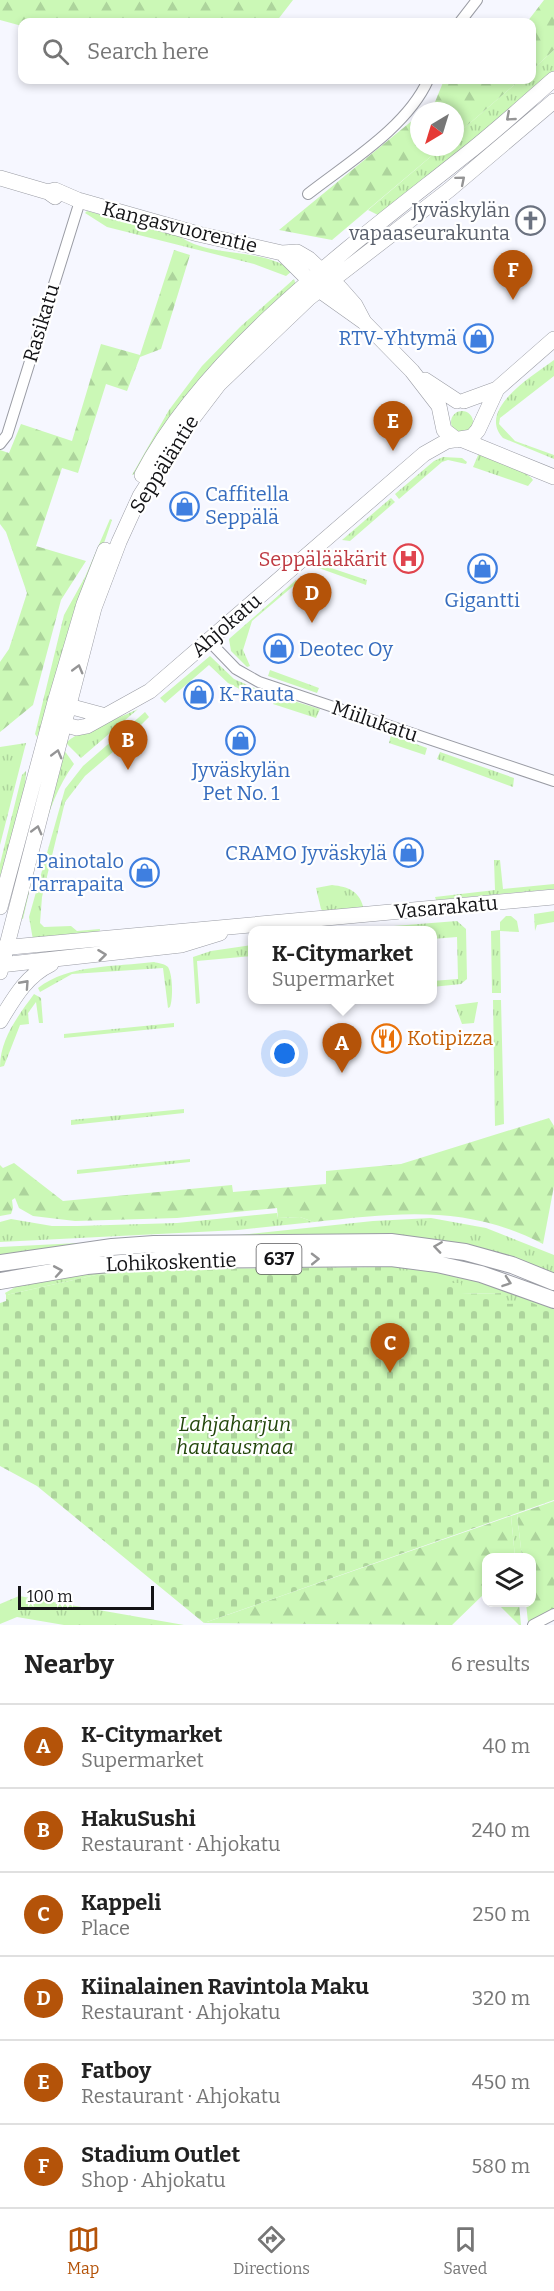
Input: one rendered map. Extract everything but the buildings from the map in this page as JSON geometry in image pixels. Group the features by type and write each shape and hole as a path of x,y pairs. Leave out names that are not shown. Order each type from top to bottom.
{"main road":[{"name":"Lohikoskentie","path":"0,1263 112,1247 154,1244 391,1242 465,1252 512,1265 554,1282"},
{"name":"Lohikoskentie","path":"0,1281 87,1266 156,1260 390,1258 437,1264 481,1274 554,1300"}],"street":[{"path":"463,18 477,0"},
{"name":"Seppäläntie","path":"1,967 3,948 94,576 124,510 157,448 210,380 244,343 321,281 554,79"},
{"path":"308,194 403,118 419,100 426,84"},
{"name":"Seppäläntie","path":"321,281 449,190 554,101"},
{"name":"Kangasvuorentie","path":"0,178 48,192 62,199 79,200 198,234 282,253 303,255 321,281 355,304 363,322 412,371"},
{"name":"Rasikatu","path":"0,444 7,435 79,200"},
{"path":"441,421 445,409 497,389 554,339"},
{"path":"412,371 476,408 480,416 479,427 502,457"},
{"path":"412,371 439,406 446,434 554,477"},
{"path":"460,440 472,437 497,389"},
{"name":"Ahjokatu","path":"423,454 441,421"},
{"name":"Ahjokatu","path":"57,723 77,728 87,726 143,696 423,454 447,441 460,440"},
{"name":"Miilukatu","path":"208,640 236,669 259,682 554,781"},
{"path":"62,704 102,716"},
{"name":"Seppäläntie","path":"0,907 57,723"},
{"name":"Vasarakatu","path":"262,926 554,897"},
{"name":"Vasarakatu","path":"3,948 199,928 248,927"},
{"name":"Vasarakatu","path":"1,967 181,945 232,929"},
{"path":"0,1021 38,970 62,960"},
{"path":"533,1625 554,1614"}],"green space":[{"path":"0,0 293,0 279,18 18,18 18,25 0,20"},
{"path":"544,0 554,0 554,50 536,66 536,18 530,18"},
{"path":"554,50 554,71 464,148 464,128 515,84 536,84 536,66"},
{"path":"442,84 515,84 464,128 464,102 435,102"},
{"path":"410,122 410,156 431,156 332,240 279,230"},
{"path":"431,156 454,156 378,215 368,210"},
{"path":"87,211 178,235 190,242 220,251 267,259 292,271 286,276 254,264 107,227 85,213"},
{"path":"174,250 190,255 161,349 140,357 127,391 106,384 78,473 62,468 36,546 86,561 61,600 33,705 0,732 0,662 9,649 27,593 6,532 0,524 0,450 9,453 21,424 72,441 101,344 140,355"},
{"path":"294,279 296,285 137,473 132,475 169,410 202,366 240,327"},
{"path":"554,360 554,376 500,418 499,424 515,441 554,455 554,459 503,438 497,427 497,416 511,394"},
{"path":"462,411 470,414 473,422 470,430 462,433 454,430 451,422 454,414"},
{"path":"479,453 524,473 533,480 528,486 473,467"},
{"path":"443,457 462,458 467,462 466,464 448,460 442,462 399,499 395,494 434,461"},
{"path":"391,498 395,502 350,541 342,540"},
{"path":"110,519 112,520 37,737 35,734 64,615 85,577"},
{"path":"326,554 322,565 367,580 366,585 316,567"},
{"path":"296,580 298,582 252,621 243,650 250,666 247,667 231,651 229,639"},
{"path":"210,656 234,679 261,691 259,699 228,683 209,665 165,703 160,698"},
{"path":"270,670 319,688 317,693 268,676"},
{"path":"277,696 320,709 316,718 273,704"},
{"path":"138,709 81,758 66,743 79,734"},
{"path":"145,712 149,717 85,776 65,802 42,897 40,923 44,927 71,926 77,931 100,929 99,934 33,940 29,917 65,789 83,766"},
{"path":"391,735 427,748 425,755 389,743"},
{"path":"26,743 0,845 0,747"},
{"path":"64,750 74,764 54,799 42,836"},
{"path":"440,752 514,778 513,787 437,759"},
{"path":"26,771 25,789 0,877 0,864 22,775"},
{"path":"40,842 23,919 20,919"},
{"path":"494,860 500,860 503,889 554,884 554,889 436,900 435,897 495,890"},
{"path":"332,885 344,887 357,894 364,910 326,914 321,909 316,888"},
{"path":"554,911 554,922 537,925 535,931 534,914"},
{"path":"506,916 511,916 517,921 519,932 500,931 501,993 492,993 491,931 500,930 500,922"},
{"path":"457,921 466,929 467,979 461,984 437,986 437,981 458,979 457,937 437,939 437,926 394,926"},
{"path":"248,946 248,956 197,961 200,1003 196,1004 193,957 211,951"},
{"path":"154,962 167,966 170,971 172,993 168,1008 163,968 72,974 40,992 38,988 50,980 78,971"},
{"path":"34,994 41,998 43,1023 39,1023 36,1002 28,1013 29,1024 20,1025 4,1066 0,1067 7,1037 16,1019"},
{"path":"493,1000 501,1000 504,1124 495,1126"},
{"path":"478,1002 474,1023 462,1024 455,1005"},
{"path":"174,1023 174,1027 64,1038 64,1034"},
{"path":"184,1109 184,1113 71,1125 71,1120"},
{"path":"549,1118 554,1126 554,1186 543,1244 486,1222 431,1215 403,1214 314,1222 300,1217 278,1218 277,1208 177,1218 75,1221 33,1216 19,1208 15,1198 12,1200 11,1214 0,1216 0,1165 3,1168 14,1163 63,1201 232,1185 233,1192 326,1184 326,1171 401,1164"},
{"path":"190,1159 190,1162 77,1174 77,1170"},
{"path":"277,1213 278,1218 300,1217 314,1222 238,1230 0,1242 0,1222 11,1219 52,1226 77,1226 177,1223"},
{"path":"431,1218 486,1228 554,1255 554,1276 514,1260 231,1236 373,1221"},
{"path":"78,1243 78,1246 0,1256 0,1247"},
{"path":"386,1266 437,1271 479,1281 554,1306 554,1317 506,1308 504,1293 461,1294 461,1288 385,1276 384,1267 164,1270 96,1275 6,1295 5,1293 19,1285 112,1270"},
{"name":"Lahjaharjun hautausmaa","path":"385,1267 385,1276 428,1275 429,1283 461,1283 461,1294 505,1293 506,1304 532,1303 554,1312 554,1500 204,1623 37,1486 0,1466 0,1303 6,1301 6,1295 96,1275 164,1270"},
{"path":"554,1501 554,1608 528,1622 526,1607 536,1607 536,1553 522,1553 517,1514"},
{"path":"517,1514 522,1553 515,1553 511,1516"},
{"path":"511,1516 515,1553 482,1553 482,1596 452,1625 204,1623"},
{"path":"19,1596 184,1625 64,1625 17,1617 0,1624 0,1604"},
{"path":"501,1607 519,1607 521,1625"}],"place":[{"name":"Jyväskylän vapaaseurakunta","path":"531,221"},
{"name":"Stadium Outlet","path":"513,300"},
{"name":"RTV-Yhtymä","path":"478,338"},
{"name":"Fatboy","path":"393,451"},
{"name":"Caffitella Seppälä","path":"184,506"},
{"name":"Seppälääkärit","path":"408,559"},
{"name":"Gigantti","path":"482,569"},
{"name":"Kiinalainen Ravintola Maku","path":"312,623"},
{"name":"Deotec Oy","path":"278,649"},
{"name":"K-Rauta","path":"198,694"},
{"name":"Jyväskylän Pet No. 1","path":"241,740"},
{"name":"HakuSushi","path":"128,770"},
{"name":"CRAMO Jyväskylä","path":"408,853"},
{"name":"Painotalo Tarrapaita","path":"145,872"},
{"name":"Kotipizza","path":"386,1038"},
{"name":"K-Citymarket","path":"342,1073"},
{"name":"Kappeli","path":"390,1373"}]}
